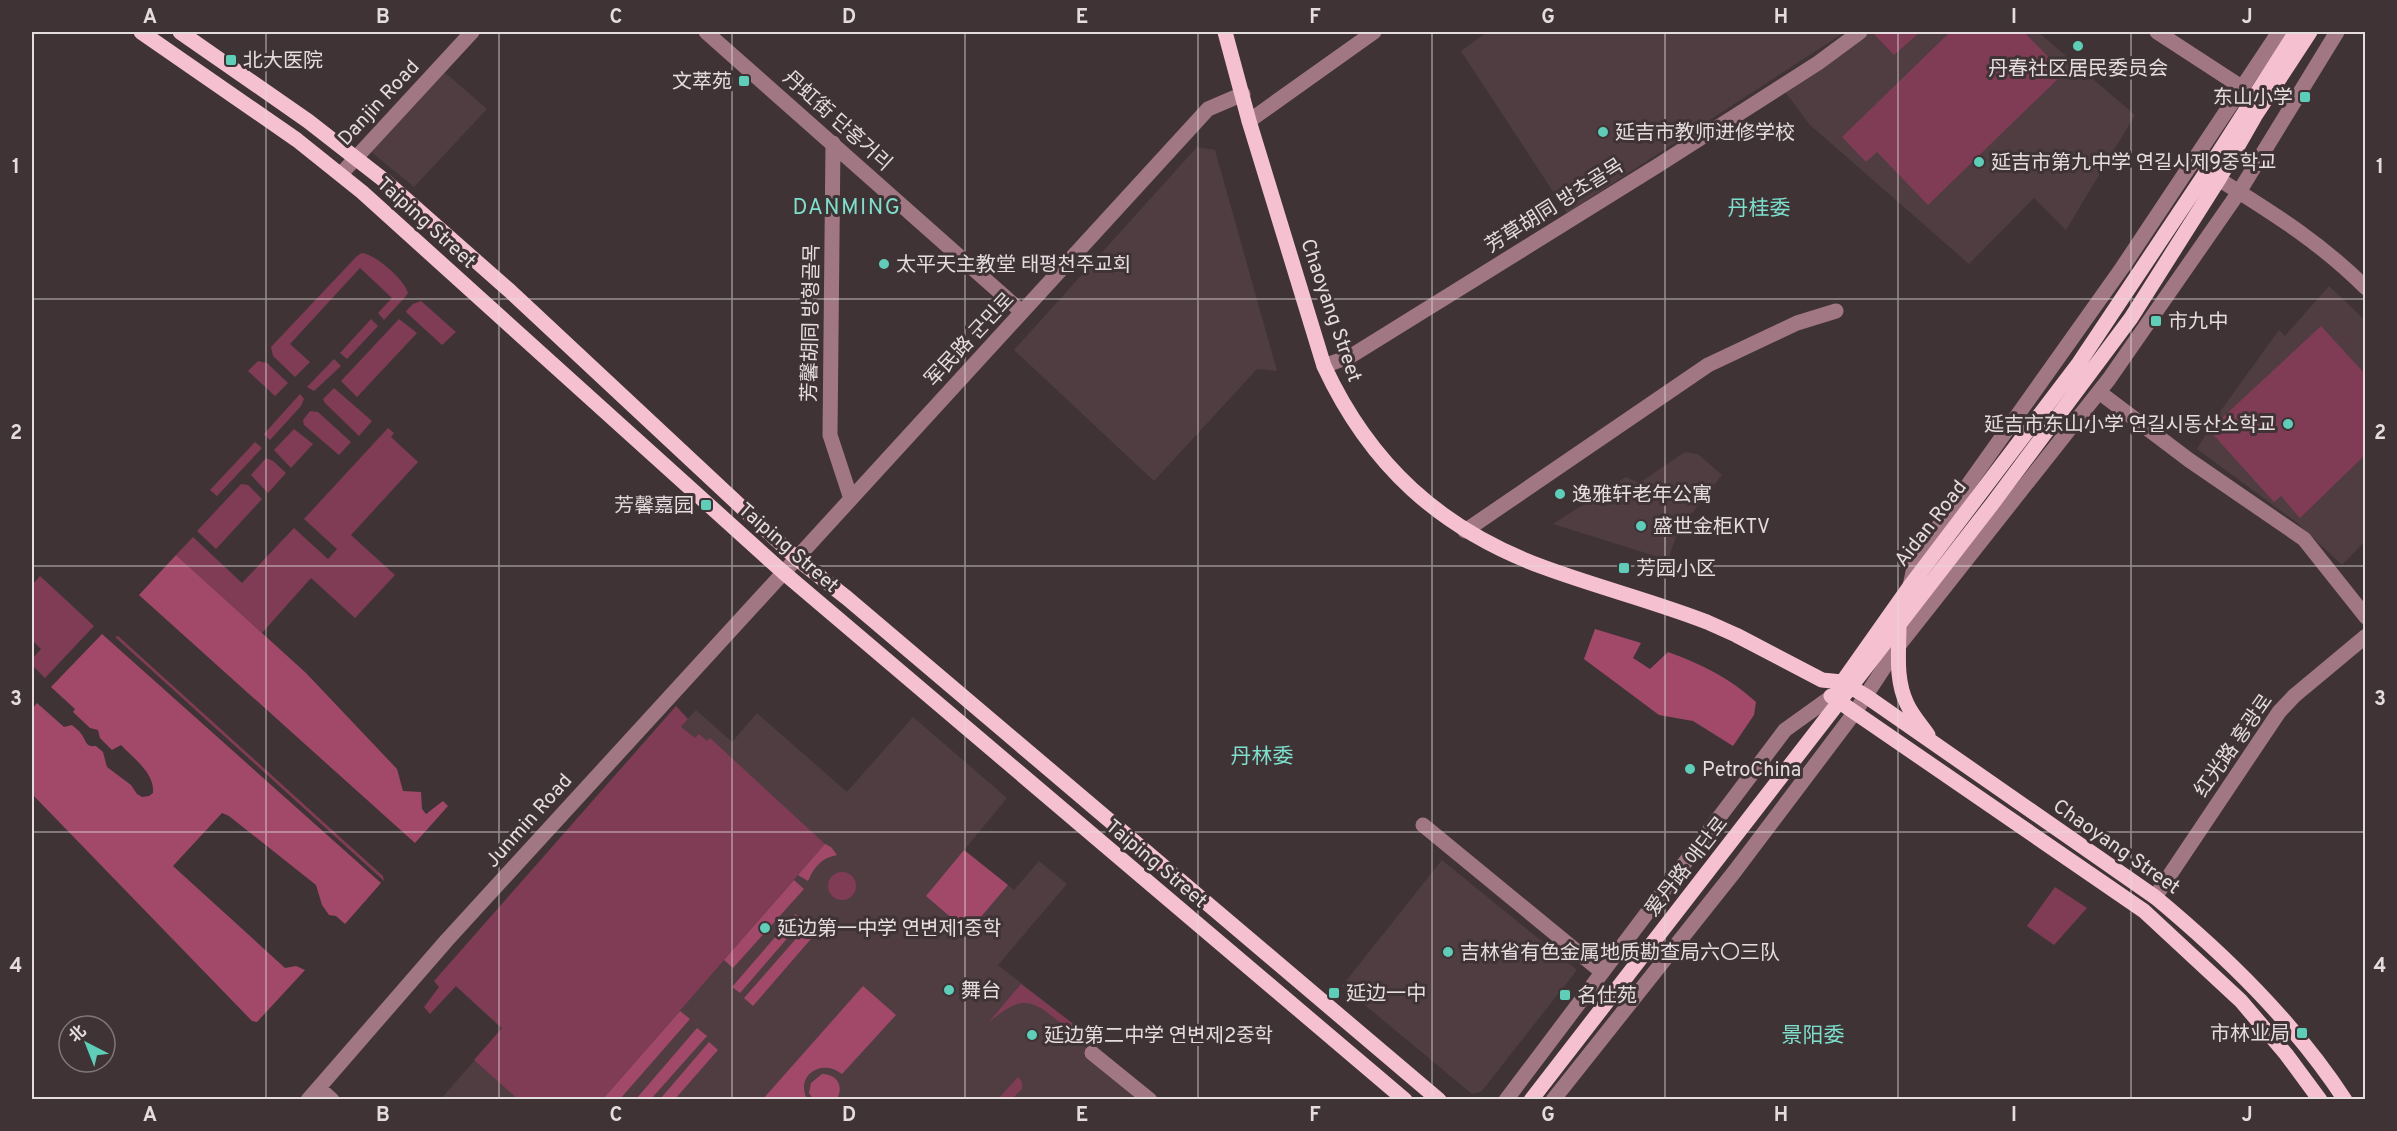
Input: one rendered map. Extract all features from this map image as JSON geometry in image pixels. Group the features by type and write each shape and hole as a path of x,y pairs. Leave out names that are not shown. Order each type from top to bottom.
{"main road":[{"name":"Taiping Street","path":"141,32 282,129 341,174 783,572 1405,1100"},
{"name":"Taiping Street","path":"180,32 356,157 510,291 796,558 856,605 1439,1100"},
{"name":"Chaoyang Street","path":"1224,32 1324,366 1342,404 1379,457 1420,498 1465,531 1542,567 1707,622 1736,634 1822,680 1847,684 1866,696 2155,897 2197,932 2273,1008 2345,1100"},
{"name":"Aidan Road","path":"1847,684 1899,625 2131,318 2296,32"},
{"name":"Aidan Road","path":"1910,585 2079,363 2255,116 2310,32"},
{"name":"爱丹路 애단로","path":"1531,1100 1836,699 1910,585"},
{"path":"1899,625 1898,666 1904,696 1908,706 1935,744"},
{"name":"Chaoyang Street","path":"1822,680 1836,699 2144,911 2241,1001 2280,1046 2317,1098"},
{"name":"爱丹路 애단로","path":"1521,1100 1836,699"}],"street":[{"name":"Danjin Road","path":"341,174 472,32"},
{"name":"丹虹街 단홍거리","path":"706,32 834,143 1022,312"},
{"path":"1250,122 1374,32"},
{"name":"芳草胡同 방초골목","path":"1324,366 1351,356 1636,179 1818,63 1860,32"},
{"path":"2157,32 2243,88"},
{"name":"Aidan Road","path":"1910,585 1916,558 2122,268 2278,32"},
{"path":"1855,712 1899,645 2099,392 2239,192 2337,32"},
{"name":"军民路 군민로","path":"783,572 1208,109 1243,93"},
{"name":"芳馨胡同 방형골목","path":"834,143 830,435 851,499"},
{"path":"2192,162 2314,241 2366,288"},
{"path":"1465,531 1708,365 1797,323 1836,311"},
{"path":"2099,392 2188,460 2304,539 2366,617"},
{"name":"Junmin Road","path":"308,1100 447,940 783,572"},
{"name":"红光路 홍광로","path":"2155,897 2279,712 2294,696 2366,636"},
{"name":"爱丹路 애단로","path":"1506,1100 1785,730 1836,699"},
{"name":"爱丹路 애단로","path":"1553,1100 1736,871 1855,712"},
{"path":"1423,825 1602,972"},
{"path":"1092,1053 1150,1100"},
{"path":"319,1088 332,1100"}],"shaded area":[{"name":"延吉市教师进修学校","path":"1487,32 1845,32 1567,213 1461,51"},
{"name":"延吉市第九中学 연길시제9중학교","path":"1866,32 2038,32 2135,115 2066,230 2034,198 1969,264 1810,125 1783,89"},
{"path":"1872,32 1920,32 1894,55"},
{"path":"1950,32 2024,32 2064,73 1928,205 1877,152 1866,162 1842,137"},
{"path":"442,70 487,109 414,187 370,151"},
{"path":"1197,147 1215,150 1277,371 1257,369 1154,481 1014,350"},
{"path":"362,253 368,254 389,268 408,293 384,320 378,313 392,298 360,268 290,344 310,362 295,377 273,356 271,347"},
{"name":"延吉市东山小学 연길시동산소학교","path":"2329,286 2365,320 2365,541 2342,565 2296,522 2197,449 2219,413 2279,330 2285,336"},
{"path":"421,301 456,332 442,345 406,311 413,304"},
{"path":"371,319 378,326 347,359 340,353"},
{"path":"399,319 417,333 357,397 341,381"},
{"name":"延吉市东山小学 연길시동산소학교","path":"2321,326 2365,374 2365,455 2300,518 2281,496 2274,502 2209,430"},
{"path":"334,359 341,366 314,391 307,387"},
{"path":"258,361 267,363 288,383 275,396 248,371"},
{"path":"334,388 372,421 359,436 325,403 323,399"},
{"path":"300,394 304,399 301,406 270,440 264,434"},
{"path":"310,411 318,412 351,442 339,455 304,425 303,420"},
{"path":"388,428 394,433 391,437 418,462 351,535 395,575 355,618 311,578 262,633 176,555 193,537 242,583 294,528 328,559 337,549 304,519"},
{"path":"294,429 313,444 291,468 274,450"},
{"path":"255,442 262,448 217,496 210,490"},
{"path":"1685,452 1698,454 1722,475 1678,531 1668,560 1553,524 1626,477 1639,483"},
{"path":"266,458 286,473 268,493 251,475"},
{"path":"241,484 248,485 262,499 216,549 197,531"},
{"path":"176,555 306,673 397,769 403,791 421,792 422,809 426,814 443,801 448,806 415,843 139,595"},
{"path":"40,576 94,626 45,678 32,665 32,659 41,649 32,640 32,585"},
{"path":"1595,629 1641,643 1633,658 1650,669 1668,652 1715,672 1746,693 1756,702 1754,715 1733,746 1693,721 1659,715 1584,659"},
{"path":"102,634 381,883 345,924 336,916 329,915 322,905 316,885 229,816 222,813 173,866 285,968 296,966 305,970 257,1022 252,1021 32,794 32,709 37,703 64,727 72,725 80,732 88,745 96,746 103,752 107,767 131,785 137,794 142,797 153,793 151,779 137,761 121,745 112,750 100,738 98,730 90,728 73,712 75,709 51,687"},
{"path":"118,636 383,876 384,881 115,637"},
{"path":"676,706 688,719 681,727 695,738 699,734 707,741 710,738 825,844 603,1099 518,1099 474,1060 502,1028 456,986 430,1014 424,1007 439,987 434,981"},
{"name":"延边第一中学 연변제1중학","path":"696,710 732,742 757,713 847,792 913,717 1007,798 964,850 1014,890 1039,861 1067,884 998,965 1100,1045 1088,1058 1138,1100 440,1100 502,1029 451,982"},
{"path":"825,844 831,847 837,855 819,864 808,881 798,875"},
{"path":"964,850 1008,885 968,932 926,896"},
{"path":"1442,860 1577,970 1481,1092 1472,1094 1342,986"},
{"path":"842,872 852,876 856,886 852,896 842,900 832,896 828,886 832,876"},
{"path":"794,880 804,889 733,968 724,960"},
{"path":"2055,887 2087,908 2054,945 2027,926"},
{"path":"795,914 803,920 740,993 732,987"},
{"path":"808,925 817,932 753,1006 744,998"},
{"path":"1021,984 1076,1026 1067,1028 1045,1011 1028,1003 1011,1007 988,1023"},
{"path":"863,986 896,1015 842,1074 834,1069 826,1068 819,1069 808,1076 804,1090 807,1099 763,1099"},
{"path":"680,1011 690,1019 620,1099 603,1099"},
{"path":"697,1028 707,1036 651,1099 636,1099"},
{"path":"709,1042 718,1050 675,1099 661,1098"},
{"path":"822,1074 832,1076 838,1082 840,1090 837,1099 813,1099 809,1093 811,1083"},
{"path":"1018,1077 1022,1082 1022,1089 1012,1099 998,1099"}],"place":[{"name":"丹春社区居民委员会","path":"2078,46"},
{"name":"北大医院","path":"231,60"},
{"name":"文萃苑","path":"744,81"},
{"name":"东山小学","path":"2305,97"},
{"name":"延吉市教师进修学校","path":"1603,132"},
{"name":"延吉市第九中学 연길시제9중학교","path":"1979,162"},
{"name":"太平天主教堂 태평천주교회","path":"884,264"},
{"name":"市九中","path":"2156,321"},
{"name":"延吉市东山小学 연길시동산소학교","path":"2288,424"},
{"name":"逸雅轩老年公寓","path":"1560,494"},
{"name":"芳馨嘉园","path":"706,505"},
{"name":"盛世金柜KTV","path":"1641,526"},
{"name":"芳园小区","path":"1624,568"},
{"name":"PetroChina","path":"1690,769"},
{"name":"延边第一中学 연변제1중학","path":"765,928"},
{"name":"吉林省有色金属地质勘查局六〇三队","path":"1448,952"},
{"name":"舞台","path":"949,990"},
{"name":"延边一中","path":"1334,993"},
{"name":"名仕苑","path":"1565,995"},
{"name":"市林业局","path":"2302,1033"},
{"name":"延边第二中学 연변제2중학","path":"1032,1035"}],"district":[{"name":"DANMING","path":"847,206"},
{"name":"丹桂委","path":"1759,208"},
{"name":"丹林委","path":"1262,756"},
{"name":"景阳委","path":"1813,1035"}]}
